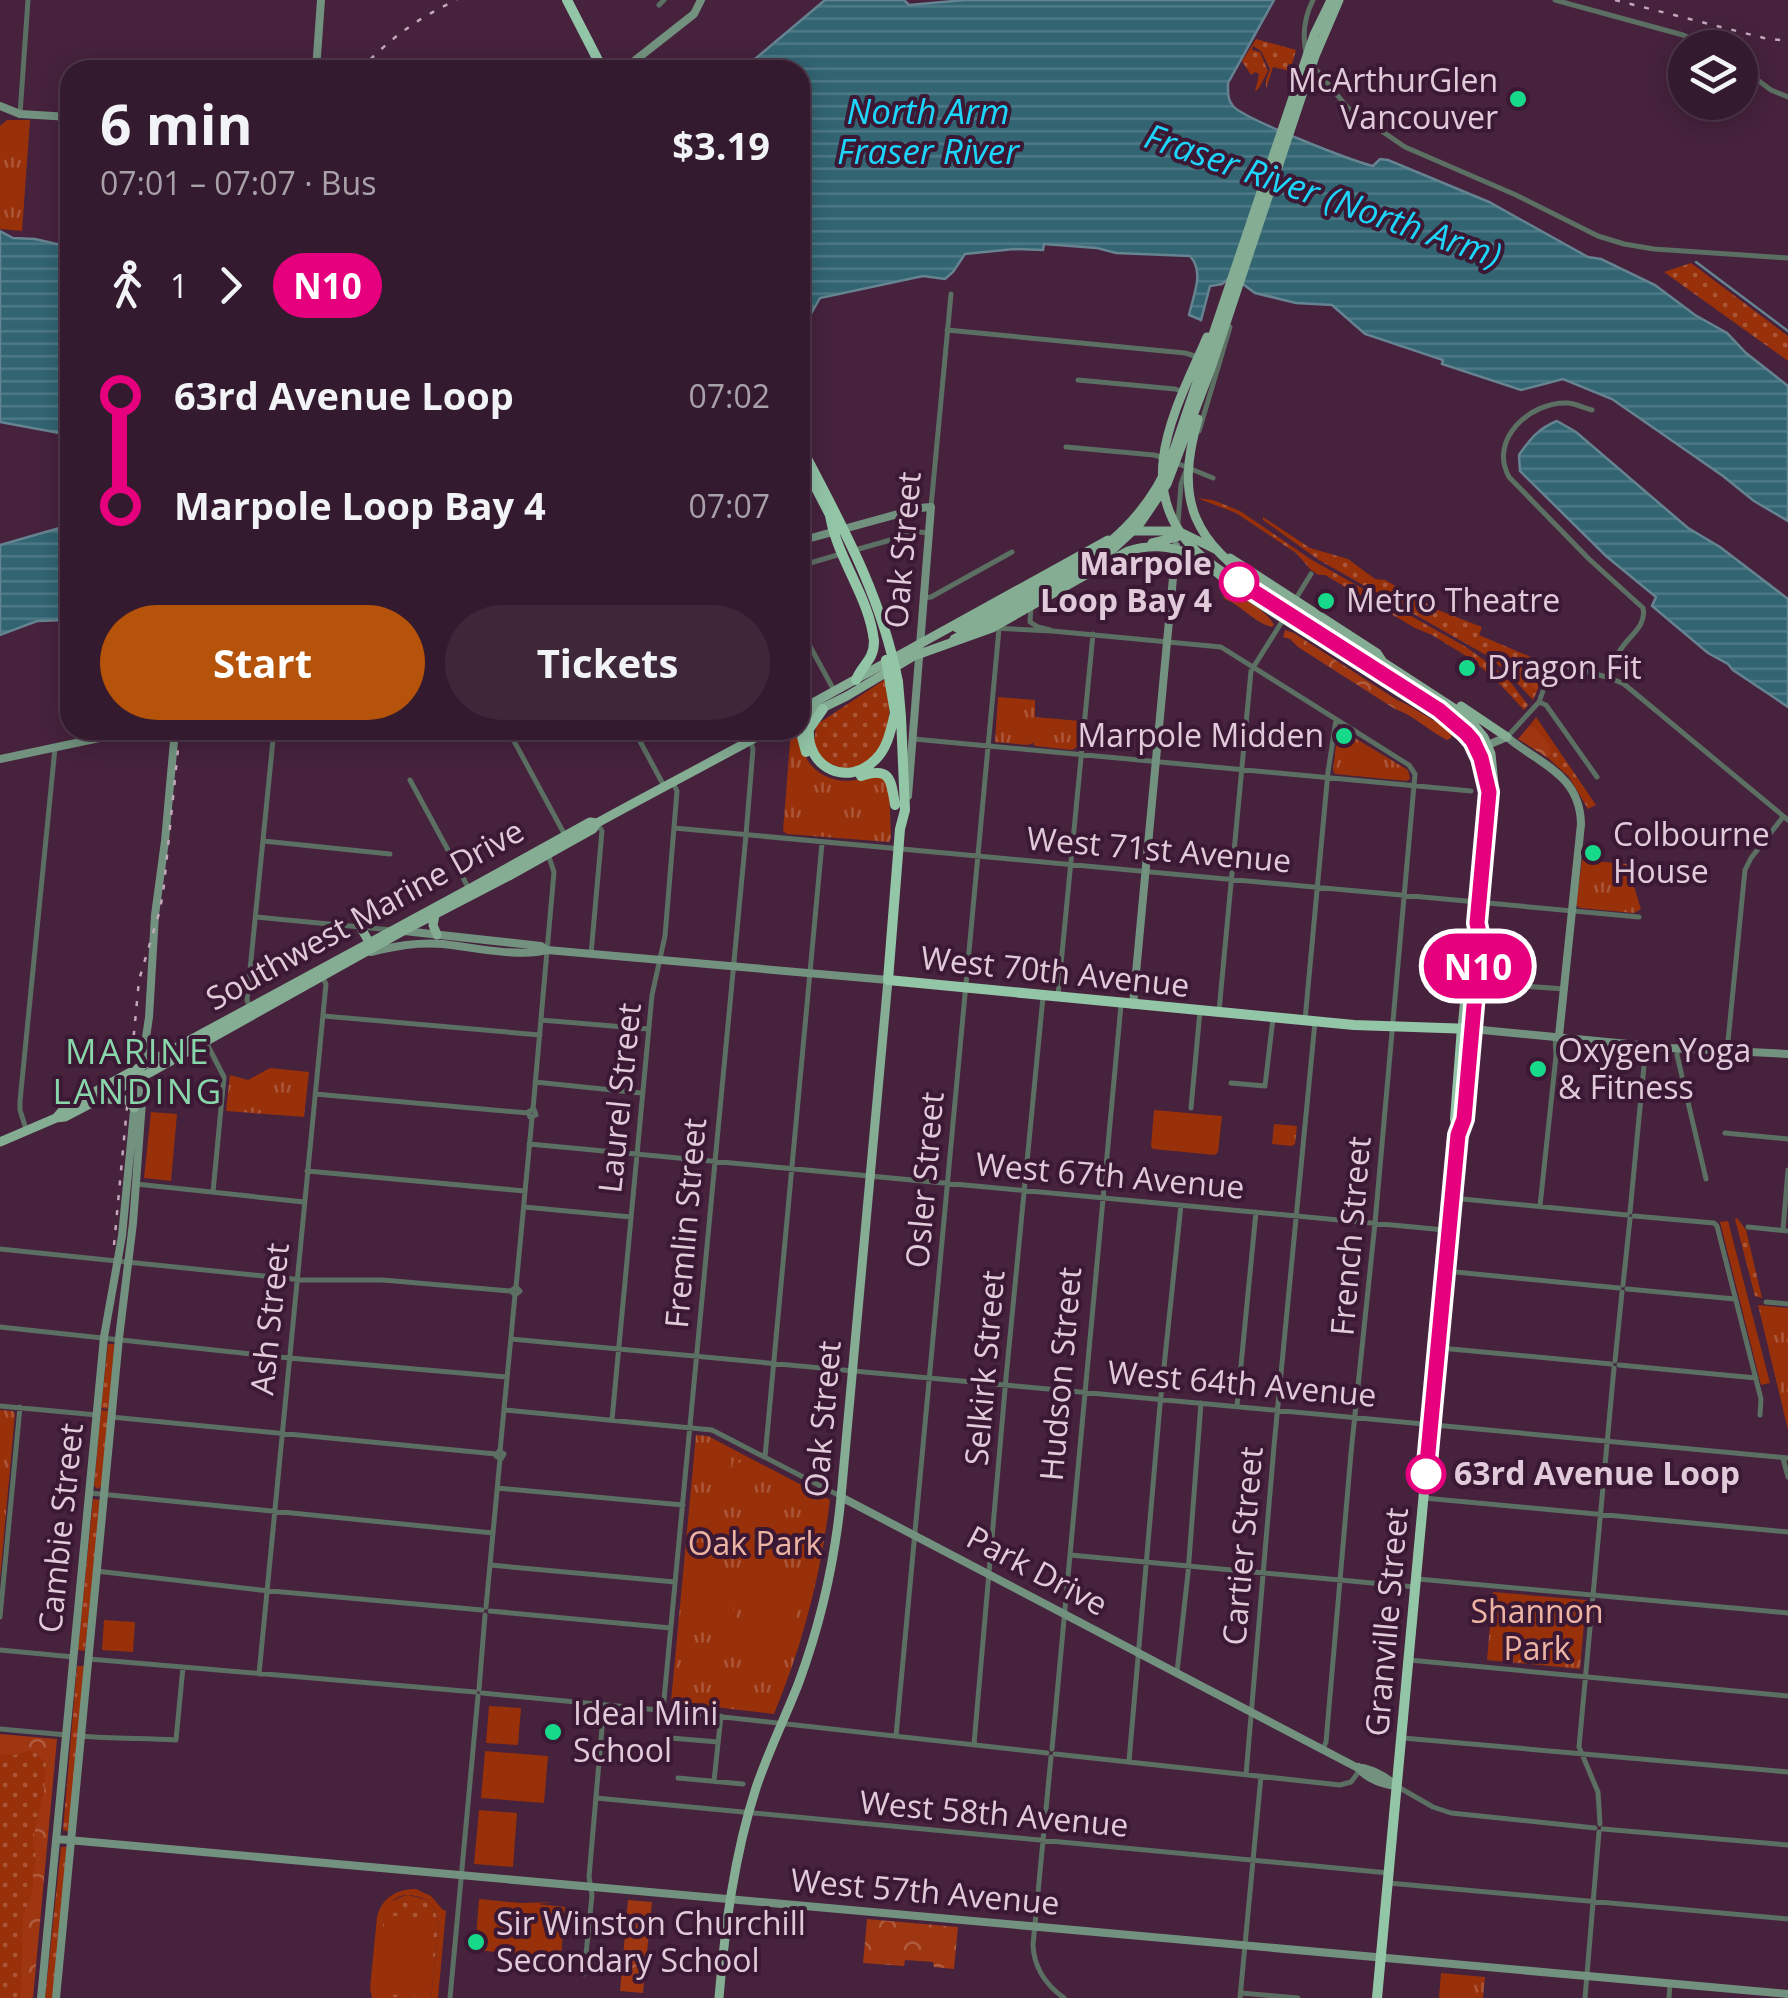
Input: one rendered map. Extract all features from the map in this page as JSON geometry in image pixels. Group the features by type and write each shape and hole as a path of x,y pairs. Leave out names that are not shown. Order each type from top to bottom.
{"highway":[{"path":"564,0 595,60"},
{"path":"810,464 874,595 892,652 896,717 884,747 860,770 842,772 826,767 812,750 810,736"},
{"path":"810,476 857,568 878,622 896,717"},
{"path":"830,515 866,608 874,641 871,658 856,680"},
{"path":"810,728 823,709"},
{"name":"Oak Street","path":"888,980 900,829 896,818 900,808 896,717"},
{"path":"801,740 808,758 827,775 847,779 875,772 886,775 900,808"},
{"name":"West 70th Avenue","path":"888,980 1391,1028 1467,1028"},
{"name":"Granville Street","path":"1377,1998 1448,1230 1458,1132 1464,1119 1467,1028"}],"main road":[{"path":"950,635 964,640 991,623 1104,548 1149,503 1172,459 1314,35 1331,0"},
{"path":"991,623 1121,543 1154,506 1173,473 1309,72 1339,0"},
{"path":"1220,313 1214,319 1166,437 1162,490 1174,524 1210,562 1448,704 1476,726 1483,747"},
{"path":"1210,371 1190,447 1189,496 1195,518 1213,548 1262,592"},
{"path":"950,635 955,623 1116,536 1134,531 1177,534 1204,543 1377,653 1381,667"},
{"path":"810,709 856,680 959,628 991,623 1031,607 1116,556 1177,534"},
{"path":"1144,546 1194,556 1220,578 1353,661 1381,667 1483,747"},
{"path":"810,712 823,709 919,649"},
{"path":"1448,704 1461,706 1508,737"},
{"name":"Southwest Marine Drive","path":"0,1142 56,1118 66,1118 369,942 435,915 750,740"},
{"name":"Granville Street","path":"1467,1028 1480,938 1477,923 1489,792 1494,784 1494,772 1483,747"},
{"name":"Southwest Marine Drive","path":"321,973 364,954 397,930 548,854 567,839"},
{"path":"435,915 433,926 437,934"},
{"path":"361,928 369,942"},
{"name":"Oak Street","path":"719,1998 730,1899 748,1813 799,1680 833,1557 888,980"},
{"name":"Southwest Marine Drive","path":"56,1118 62,1110 206,1042 251,1011"},
{"path":"100,1099 127,1100 134,1108"}],"street":[{"path":"20,114 28,0"},
{"path":"317,60 322,0"},
{"path":"636,60 694,14 701,0"},
{"path":"1313,0 1303,36 1309,61 1348,108 1405,147 1598,236 1624,244 1788,258"},
{"path":"1555,0 1668,31"},
{"path":"1758,81 1788,97"},
{"path":"0,106 20,114 60,116"},
{"name":"Oak Street","path":"900,808 914,739 922,598 950,294"},
{"name":"Hudson Street","path":"1064,1998 1038,1970 1034,1957 1035,1927 1103,1198 1145,872 1181,484 1230,327"},
{"path":"947,330 1185,353 1219,363"},
{"path":"1078,380 1175,389 1208,400"},
{"path":"1592,410 1566,403 1536,410 1517,424 1502,455 1508,477 1589,560 1643,608 1644,621 1619,652 1610,678"},
{"path":"1066,447 1154,455 1213,478"},
{"path":"922,483 934,484"},
{"path":"810,538 931,508"},
{"path":"810,563 929,532"},
{"path":"922,598 931,597 1012,552"},
{"path":"1220,578 1232,560"},
{"path":"1295,600 1311,574"},
{"path":"1031,607 1030,622 1052,631"},
{"path":"1219,1013 1251,671 1284,620"},
{"path":"991,623 1220,646 1409,765 1414,786"},
{"name":"Osler Street","path":"896,1736 988,746 991,623"},
{"path":"1058,998 1093,634"},
{"path":"810,646 835,692"},
{"path":"1483,747 1508,737 1539,702 1554,664 1624,684 1786,818 1745,870 1728,1050"},
{"path":"1539,702 1546,705 1597,777"},
{"name":"Cartier Street","path":"1246,1775 1297,1216 1318,888 1336,720"},
{"path":"1508,737 1551,767 1570,788 1578,801 1580,824 1540,1206"},
{"path":"914,739 1471,791"},
{"path":"0,759 89,740"},
{"name":"Cambie Street","path":"56,1998 81,1736 90,1493 104,1336 124,1260 136,1184 141,1074 174,740"},
{"path":"251,1011 246,1000 273,740"},
{"path":"513,740 567,839"},
{"name":"Laurel Street","path":"612,1420 648,1029 664,936 677,791 668,784 640,740"},
{"name":"Fremlin Street","path":"663,1710 746,834 753,749 750,740"},
{"path":"28,1132 20,1100 56,747"},
{"path":"410,780 471,892"},
{"name":"French Street","path":"1324,1749 1414,786"},
{"path":"591,954 602,832 597,823"},
{"name":"West 71st Avenue","path":"674,828 1639,918"},
{"path":"263,841 390,854"},
{"path":"765,1457 822,842"},
{"path":"450,1998 554,872 548,854"},
{"name":"West 70th Avenue","path":"256,917 437,934 541,946 547,950"},
{"name":"West 70th Avenue","path":"364,954 422,943 888,980"},
{"name":"Ash Street","path":"259,1674 326,984 321,973"},
{"path":"1508,985 1565,989"},
{"name":"Selkirk Street","path":"974,1744 1043,996"},
{"path":"1191,1108 1200,1012"},
{"path":"322,1016 540,1035"},
{"path":"1231,1083 1265,1086 1272,1018"},
{"path":"541,1020 648,1029"},
{"name":"West 70th Avenue","path":"1467,1028 1559,1036"},
{"path":"1559,1036 1788,1054"},
{"path":"206,1042 224,1077 212,1192"},
{"path":"1585,1998 1599,1828 1598,1792 1579,1746 1646,1045"},
{"path":"1678,1048 1706,1180"},
{"name":"Cambie Street","path":"41,1998 67,1735 96,1571 134,1108 141,1074"},
{"path":"535,1082 642,1093"},
{"path":"315,1094 531,1113"},
{"path":"1724,1133 1788,1139"},
{"name":"West 67th Avenue","path":"529,1144 1448,1230"},
{"path":"1748,1227 1785,1231 1788,1170"},
{"path":"307,1171 525,1191"},
{"path":"136,1184 304,1202"},
{"path":"1452,1198 1714,1223 1762,1400 1760,1415"},
{"path":"1129,1761 1181,1205"},
{"path":"524,1206 631,1217"},
{"path":"1238,1406 1256,1212"},
{"path":"0,1249 297,1280 383,1280 514,1291"},
{"path":"1445,1271 1735,1299"},
{"path":"1766,1302 1788,1304"},
{"path":"0,1327 508,1377"},
{"name":"West 64th Avenue","path":"511,1339 1786,1458"},
{"path":"1438,1348 1756,1378"},
{"path":"1177,1672 1201,1403"},
{"path":"0,1406 98,1415"},
{"path":"0,1617 20,1407"},
{"name":"Park Drive","path":"505,1410 712,1430 1386,1785 1397,1786"},
{"path":"111,1417 499,1455"},
{"path":"1786,1458 1788,1477"},
{"path":"498,1488 683,1505"},
{"path":"90,1493 493,1533"},
{"path":"1424,1498 1788,1532"},
{"path":"1070,1555 1342,1580 1594,1595 1788,1613"},
{"path":"490,1565 675,1582"},
{"path":"96,1571 670,1628"},
{"path":"0,1650 663,1710 1344,1785 1354,1779 1358,1767"},
{"path":"1409,1660 1788,1696"},
{"path":"81,1736 176,1740 183,1668"},
{"path":"584,1974 604,1705"},
{"path":"714,1781 721,1716"},
{"path":"0,1728 67,1735"},
{"path":"671,1738 718,1742"},
{"path":"1401,1738 1788,1772"},
{"path":"1261,1776 1240,1995 1298,1998"},
{"path":"678,1778 743,1784"},
{"path":"1397,1786 1433,1807 1464,1816 1788,1845"},
{"name":"West 58th Avenue","path":"596,1798 1254,1861 1593,1902 1788,1919"},
{"name":"West 57th Avenue","path":"57,1839 1586,1976 1758,1995 1788,1994"},
{"path":"1669,1998 1670,1984"}],"green space":[{"path":"1256,39 1296,50 1290,71 1273,67 1266,89 1270,69 1261,51 1253,46 1268,71 1255,92 1259,74 1251,75 1242,61"},
{"path":"7,120 30,120 22,231 0,229 0,126"},
{"path":"1691,263 1788,336 1788,361 1664,272"},
{"path":"1197,498 1240,511 1312,560 1466,647 1495,668 1528,705 1524,710 1471,659 1319,575 1296,553 1236,513"},
{"path":"1263,517 1310,548 1348,559 1375,579 1385,580 1438,610 1482,627 1479,635 1545,663 1544,666 1521,661 1510,669 1537,691 1533,700 1486,655 1319,560"},
{"path":"1227,593 1253,605 1274,625 1260,622 1225,599"},
{"path":"1285,630 1453,730 1451,738 1440,736 1298,647 1283,637"},
{"path":"1515,661 1543,672 1537,691 1510,669"},
{"path":"887,678 888,724 876,756 843,770 819,758 814,742 816,725"},
{"path":"998,697 1035,700 1035,717 1080,721 1077,747 1072,750 995,742"},
{"path":"1536,717 1596,805 1588,809 1569,777 1548,758 1551,755 1530,725"},
{"path":"1530,725 1549,744 1548,758 1518,739"},
{"path":"1338,728 1408,770 1410,779 1335,774"},
{"path":"790,740 798,740 810,764 833,779 847,781 879,775 889,785 889,842 783,831"},
{"path":"1582,860 1627,864 1641,909 1634,913 1576,905"},
{"path":"1487,943 1510,945 1506,981 1484,979"},
{"path":"270,1068 309,1072 304,1117 226,1111 230,1075 248,1080"},
{"path":"1154,1110 1222,1116 1218,1152 1215,1155 1153,1149"},
{"path":"151,1112 177,1114 171,1181 144,1178"},
{"path":"1274,1124 1297,1126 1295,1144 1272,1144"},
{"path":"1737,1218 1746,1230 1762,1298 1755,1296"},
{"path":"1728,1221 1770,1383 1761,1385 1720,1222"},
{"path":"1758,1305 1788,1308 1788,1430"},
{"path":"108,1344 114,1344 109,1409 101,1408"},
{"path":"0,1410 15,1414 0,1579"},
{"path":"101,1410 109,1411 102,1485 98,1489 94,1486"},
{"name":"Oak Park","path":"696,1435 708,1436 830,1500 809,1609 774,1714 671,1702"},
{"path":"704,1453 729,1457 726,1484 694,1481 697,1461"},
{"path":"733,1462 757,1464 754,1492 730,1489"},
{"path":"93,1499 100,1502 85,1651 78,1650"},
{"path":"688,1564 724,1584 732,1600 735,1623 685,1620 682,1616"},
{"path":"749,1577 798,1583 790,1655 741,1650"},
{"name":"Shannon Park","path":"1493,1592 1586,1600 1580,1669 1487,1660"},
{"name":"Shannon Park","path":"1502,1600 1579,1604 1574,1660 1496,1654"},
{"path":"104,1620 135,1622 133,1652 102,1650"},
{"path":"77,1666 84,1666 84,1673 69,1832 63,1830"},
{"path":"489,1706 521,1708 518,1745 486,1743"},
{"path":"0,1734 57,1739 33,1998 21,1998 23,1916 32,1892 36,1853 32,1843 46,1763 32,1750 0,1754"},
{"path":"0,1738 50,1742 23,1998 0,1998"},
{"path":"485,1751 548,1756 544,1803 481,1798"},
{"path":"479,1810 517,1813 513,1867 474,1864"},
{"path":"61,1847 67,1847 53,1998 45,1998"},
{"path":"416,1889 431,1896 446,1911 438,1998 431,1998 439,1923 434,1908 427,1900 402,1896 394,1900 385,1915 435,1920 428,1998 378,1993 378,1998 372,1998 379,1910 391,1896"},
{"path":"408,1895 427,1900 439,1923 431,1998 378,1998 384,1914 391,1902"},
{"path":"479,1899 553,1902 538,1904 565,1907 561,1958 475,1950"},
{"path":"628,1900 652,1902 643,1993 620,1991"},
{"path":"867,1919 958,1927 954,1969 934,1967 933,1962 905,1960 904,1966 863,1963"},
{"path":"1441,1973 1485,1977 1483,1998 1439,1998"}],"water":[{"name":"North Arm Fraser River","path":"825,0 904,0 909,5 965,0 1274,0 1228,83 1233,106 1344,156 1373,166 1380,159 1388,160 1489,202 1588,257 1601,259 1655,285 1727,333 1788,386 1788,521 1612,399 1563,379 1521,390 1365,334 1332,305 1296,303 1255,293 1236,279 1210,286 1201,320 1189,315 1197,277 1190,256 1116,253 1044,244 1043,250 965,254 945,279 923,276 820,298 810,315 810,60 754,60"},
{"path":"0,231 13,238 60,245 60,433 0,422"},
{"path":"1557,421 1576,432 1688,528 1720,547 1788,599 1788,707 1708,653 1652,606 1656,597 1606,556 1520,471 1519,455 1523,449 1540,431"},
{"path":"60,528 60,620 37,621 0,635 0,545"}],"waterway":[{"path":"1696,262 1788,331"}],"railway":[{"path":"370,60 405,30 457,0"},
{"path":"1615,0 1788,41"},
{"path":"114,1245 139,980 160,910 179,740"}],"bus line":[{"name":"N10","path":"1239,582 1454,722 1478,749 1485,771 1489,792 1477,923 1480,938 1476,986 1464,1119 1458,1132 1426,1474"}],"place":[{"name":"McArthurGlen Vancouver","path":"1518,99"},
{"name":"Marpole Loop Bay 4","path":"1239,582"},
{"name":"Metro Theatre","path":"1326,601"},
{"name":"Dragon Fit","path":"1467,668"},
{"name":"Marpole Midden","path":"1344,736"},
{"name":"Colbourne House","path":"1593,853"},
{"name":"Oxygen Yoga & Fitness","path":"1538,1069"},
{"name":"63rd Avenue Loop","path":"1426,1474"},
{"name":"Ideal Mini School","path":"553,1732"},
{"name":"Sir Winston Churchill Secondary School","path":"476,1942"}],"district":[{"name":"MARINE LANDING","path":"138,1072"}],"water label":[{"name":"Fraser River (North Arm)","path":"1323,196"}]}
